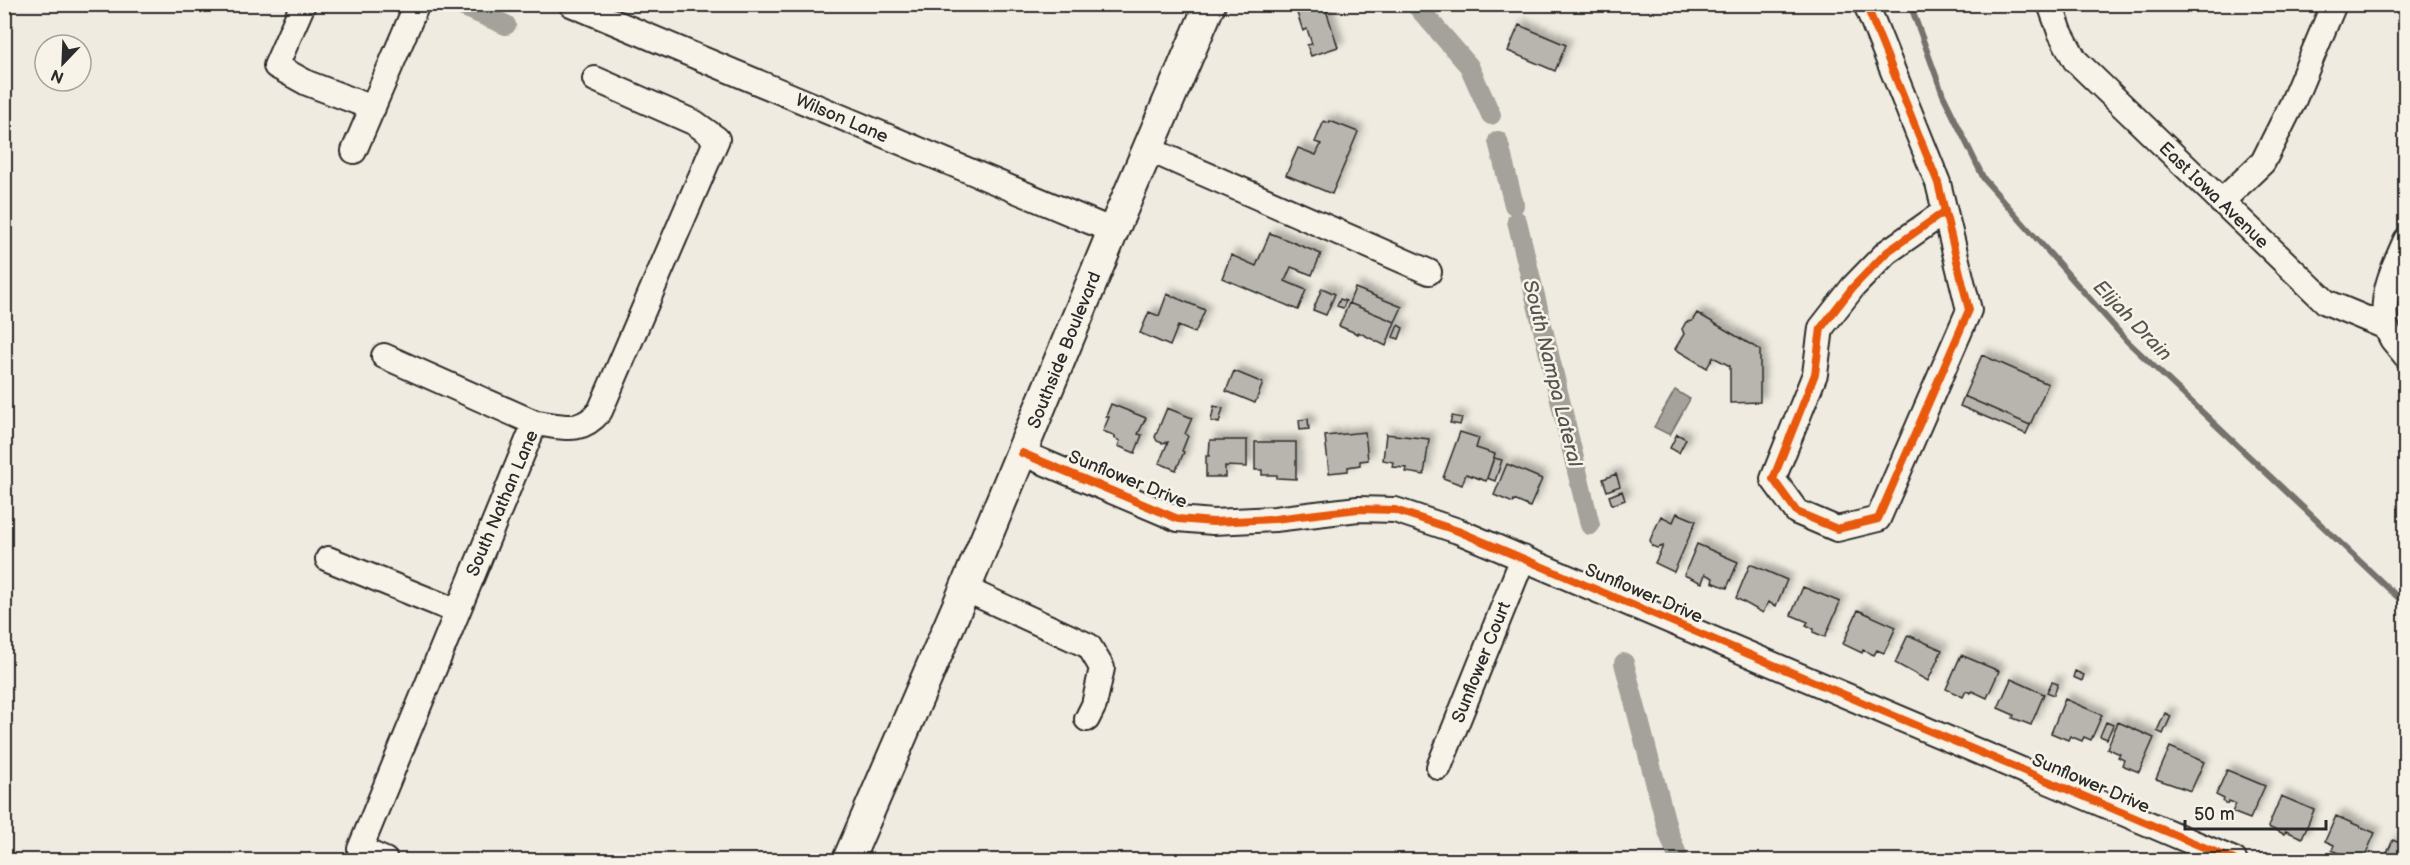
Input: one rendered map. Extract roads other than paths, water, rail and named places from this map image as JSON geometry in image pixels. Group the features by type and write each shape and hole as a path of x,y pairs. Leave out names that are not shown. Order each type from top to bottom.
{"main road":[{"name":"Southside Boulevard","path":"853,859 1113,231 1210,4"}],"street":[{"path":"303,4 276,66 307,83 373,108"},
{"path":"354,151 417,4"},
{"name":"Wilson Lane","path":"571,4 618,14 1113,231"},
{"path":"1866,4 1938,183 1969,310 1878,519 1837,529 1797,512 1773,479 1815,374 1821,328 1853,286 1887,252 1944,212"},
{"name":"East Iowa Avenue","path":"2050,4 2060,32 2075,60 2325,302 2386,327"},
{"path":"2221,202 2263,162 2292,104 2334,4"},
{"name":"South Nathan Lane","path":"385,861 360,849 535,423 576,428 591,422 600,411 717,140 695,123 595,79"},
{"path":"1148,149 1429,272"},
{"path":"2406,240 2390,277 2383,310 2386,327 2392,339 2406,356"},
{"path":"384,356 535,423"},
{"name":"Sunflower Drive","path":"1022,453 1178,519 1213,522 1264,520 1358,509 1395,510 1458,531 2234,861"},
{"name":"Sunflower Court","path":"1439,766 1523,558"},
{"path":"328,559 456,611"},
{"path":"965,589 1089,646 1102,668 1094,705 1087,719"}],"waterway":[{"path":"457,4 506,25"},
{"name":"South Nampa Lateral","path":"1415,4 1469,66 1491,115"},
{"name":"Elijah Drain","path":"1910,4 1943,95 1984,179 2127,341 2406,605"},
{"name":"South Nampa Lateral","path":"1498,141 1514,205"},
{"name":"South Nampa Lateral","path":"1517,221 1590,525"},
{"name":"South Nampa Lateral","path":"1624,663 1668,831 1679,860"}]}
